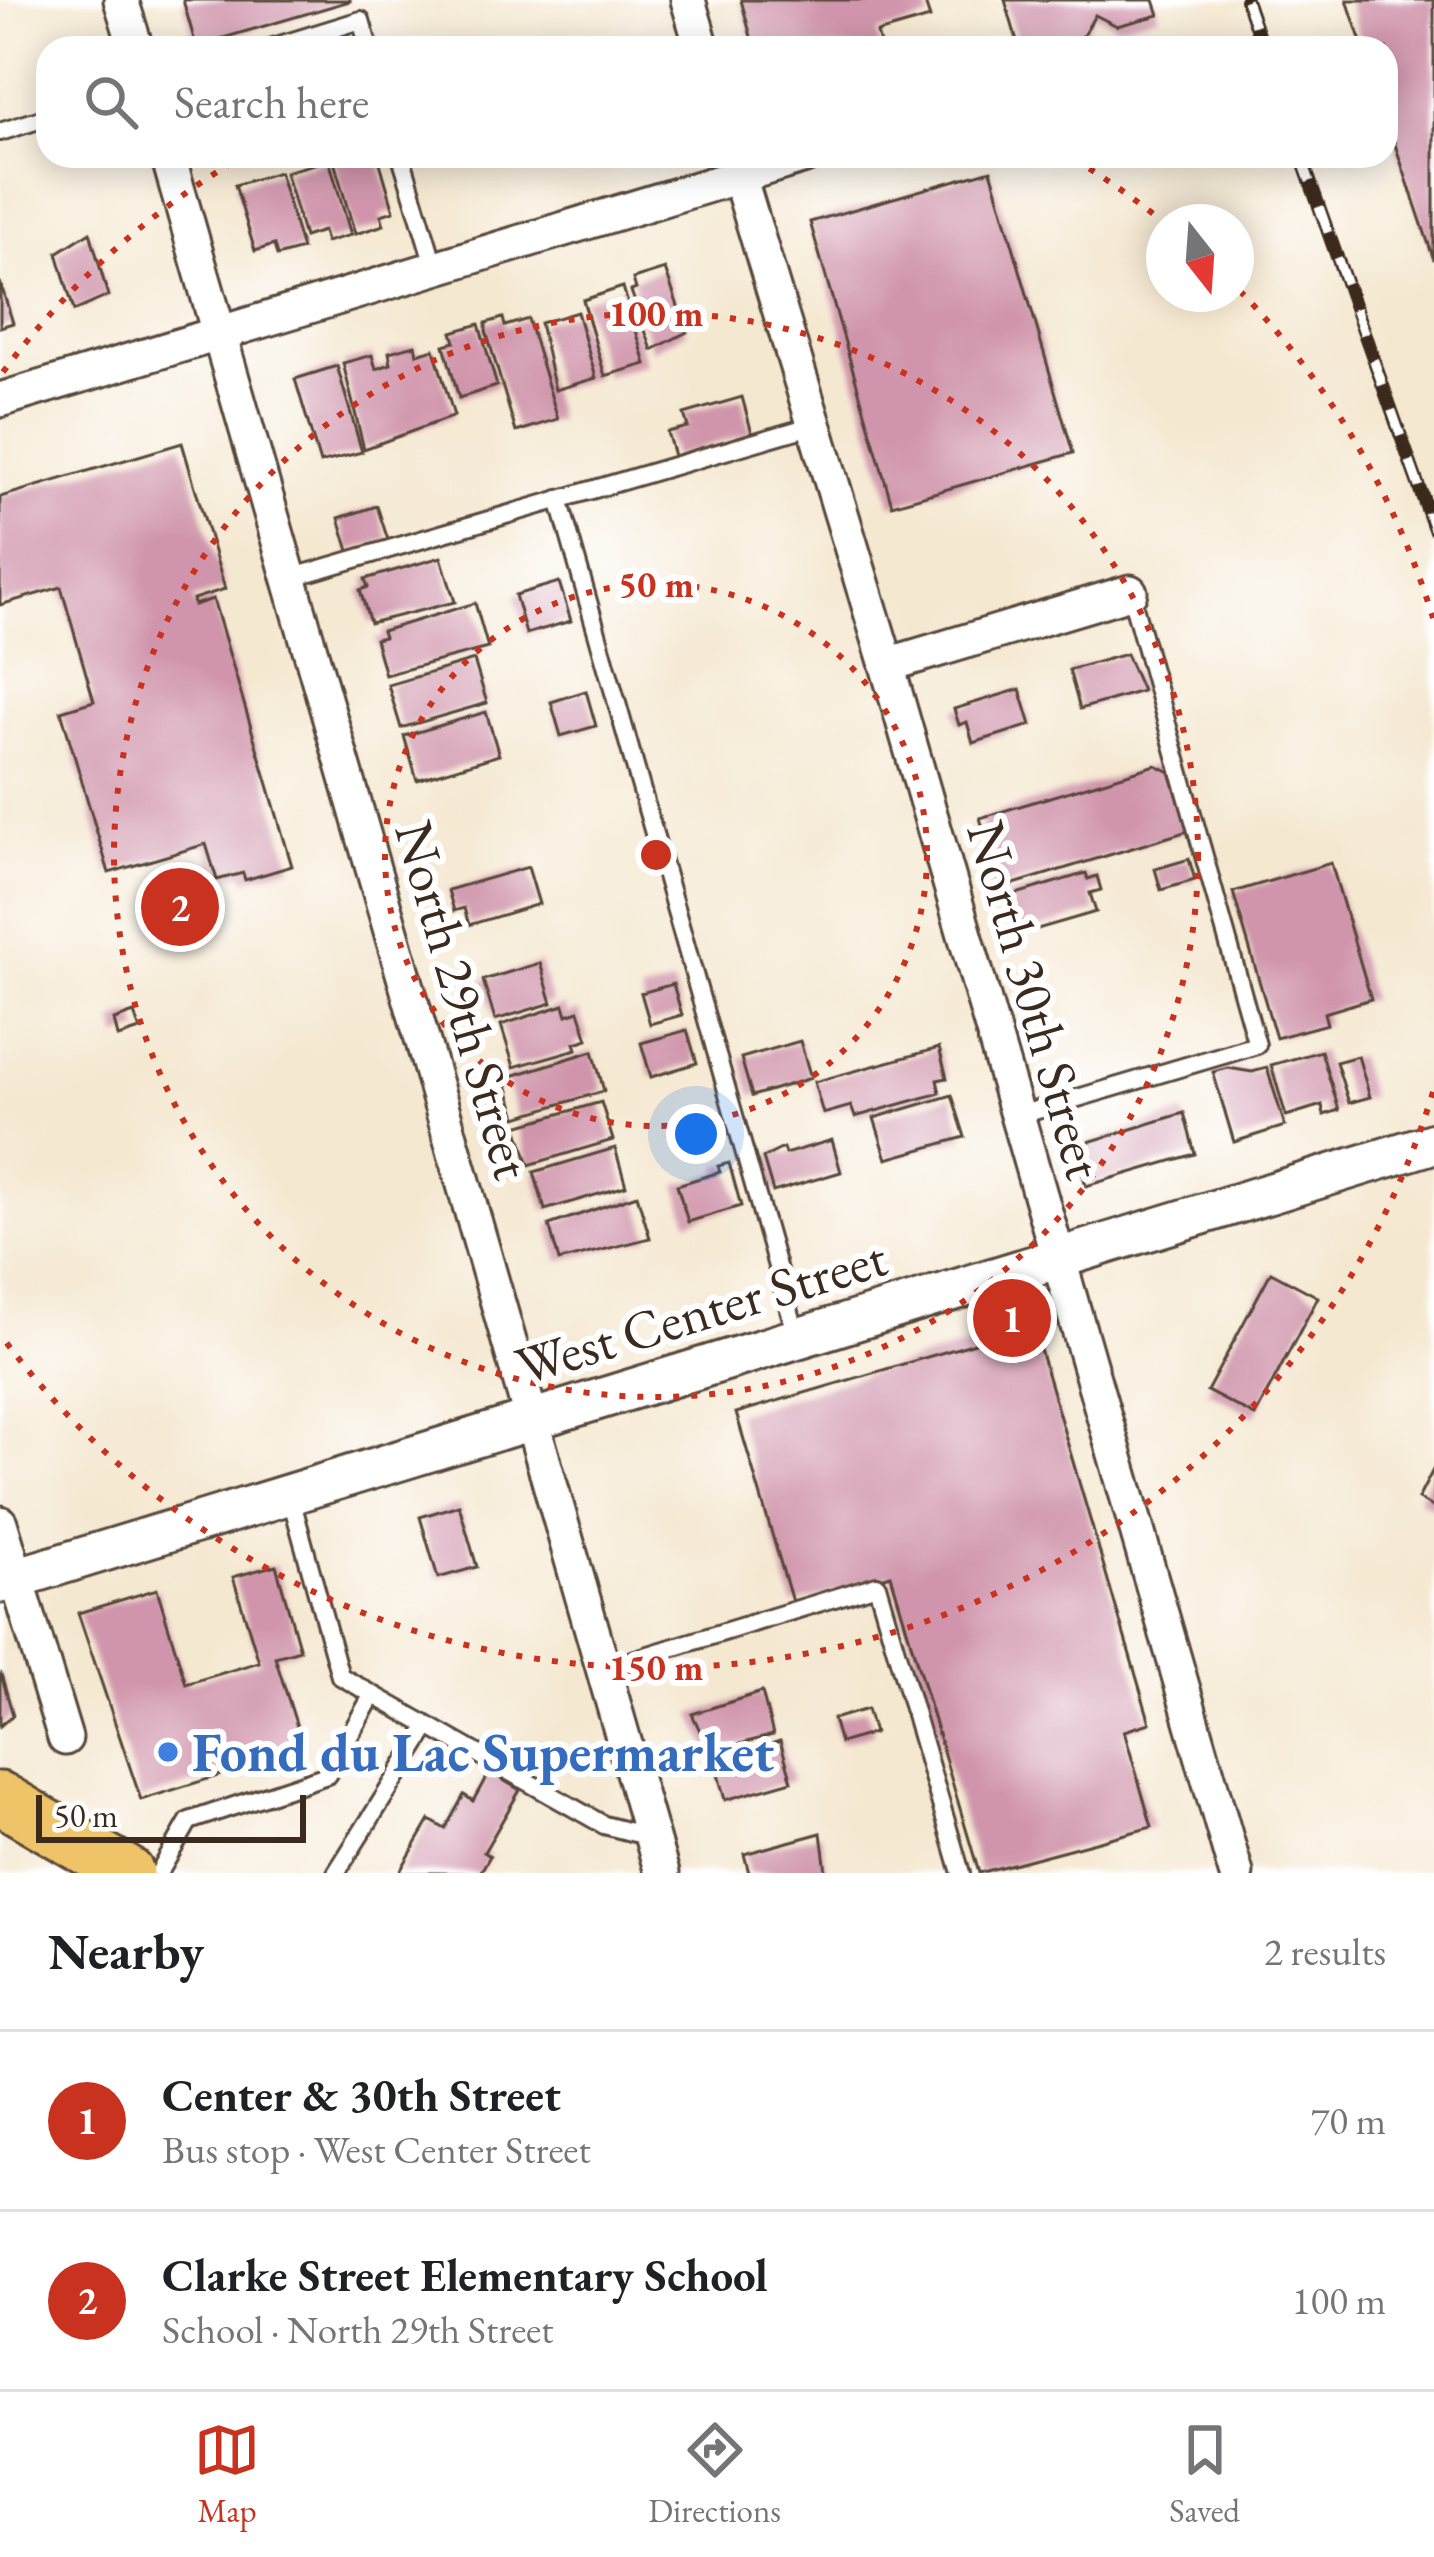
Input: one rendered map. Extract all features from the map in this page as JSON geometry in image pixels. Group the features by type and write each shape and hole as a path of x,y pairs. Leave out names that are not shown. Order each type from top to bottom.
{"main road":[{"path":"0,1798 111,1868"}],"street":[{"path":"121,0 132,36"},
{"path":"688,0 698,36"},
{"name":"North 29th Street","path":"172,168 662,1873"},
{"path":"0,400 435,268 730,168"},
{"name":"North 30th Street","path":"737,168 887,665 1236,1873"},
{"path":"887,665 1130,592"},
{"name":"West Center Street","path":"8,1581 1434,1143"},
{"path":"0,1523 8,1581 65,1738"}],"lane":[{"path":"309,36 361,20 366,36"},
{"path":"0,132 36,121"},
{"path":"405,168 435,268"},
{"path":"290,578 814,425"},
{"path":"559,499 798,1338"},
{"path":"1017,1116 1257,1045 1130,592"},
{"path":"289,1495 340,1676 604,1825 652,1837"},
{"path":"603,1669 877,1585 962,1873"},
{"path":"159,1873 189,1821 327,1775 372,1696"},
{"path":"336,1873 428,1726"}],"building":[{"path":"183,0 350,0 230,36 193,36"},
{"path":"741,0 924,0 930,18 878,36 751,36"},
{"path":"1005,0 1154,0 1159,15 1117,26 1095,15 1083,36 1016,36"},
{"path":"1347,0 1434,0 1434,260 1398,154 1398,36 1359,36"},
{"path":"331,168 351,235 326,242 323,231 304,237 285,172"},
{"path":"336,168 381,168 394,211 381,215 384,225 355,234"},
{"path":"991,170 1073,453 892,505 810,222"},
{"path":"279,172 302,249 277,256 274,245 255,251 235,185"},
{"path":"90,232 108,296 74,311 57,253"},
{"path":"665,269 687,332 652,350 631,291 636,289 633,279"},
{"path":"0,282 13,323 0,327"},
{"path":"623,287 646,364 605,376 583,300"},
{"path":"577,312 596,378 555,390 540,323"},
{"path":"503,318 505,326 528,319 558,419 516,432 486,331 486,323"},
{"path":"479,324 497,386 459,398 444,345 455,342 452,332"},
{"path":"415,345 417,354 434,349 454,416 364,449 343,363 372,355 376,369 391,364 389,352"},
{"path":"337,366 362,452 320,463 295,379"},
{"path":"742,397 752,433 674,456 667,432 688,427 684,414"},
{"path":"182,443 225,589 193,599 194,605 213,599 292,866 245,880 243,873 217,880 206,844 109,873 61,711 94,701 61,587 0,605 0,497"},
{"path":"377,506 388,540 349,551 339,518"},
{"path":"441,557 455,602 370,623 360,590 368,587 365,579"},
{"path":"559,582 571,621 526,634 515,595"},
{"path":"475,603 488,648 385,675 375,639 384,637 382,631"},
{"path":"1126,654 1142,691 1080,709 1069,670"},
{"path":"474,660 487,703 401,728 388,685"},
{"path":"1020,689 1031,725 973,743 967,722 959,725 954,709"},
{"path":"586,691 596,726 561,736 551,702"},
{"path":"486,712 499,755 417,780 404,736"},
{"path":"1156,765 1170,772 1188,831 1001,888 980,818"},
{"path":"1189,859 1195,880 1161,890 1155,869"},
{"path":"1331,863 1371,999 1324,1013 1327,1024 1276,1038 1233,892"},
{"path":"528,867 539,904 469,925 464,908 454,911 448,890"},
{"path":"1086,873 1088,879 1097,876 1101,890 1090,893 1096,912 1017,935 1006,897"},
{"path":"540,963 552,1003 495,1020 483,980"},
{"path":"673,984 682,1015 650,1024 641,993"},
{"path":"564,1005 567,1015 579,1011 588,1039 575,1043 577,1049 514,1067 501,1025"},
{"path":"134,1013 140,1030 118,1037 114,1020"},
{"path":"687,1030 697,1063 651,1077 641,1043"},
{"path":"800,1041 811,1078 752,1096 741,1058"},
{"path":"939,1048 947,1078 937,1080 940,1093 855,1117 851,1106 823,1114 814,1082"},
{"path":"593,1051 604,1091 517,1117 505,1078"},
{"path":"1321,1051 1339,1110 1324,1115 1322,1105 1286,1116 1271,1065"},
{"path":"1358,1056 1370,1097 1349,1103 1336,1062"},
{"path":"1228,1068 1252,1072 1267,1068 1285,1126 1234,1142 1213,1072"},
{"path":"952,1095 965,1137 887,1159 874,1118"},
{"path":"601,1102 613,1140 529,1165 517,1126"},
{"path":"1184,1113 1195,1154 1086,1186 1075,1146"},
{"path":"832,1140 841,1172 773,1192 763,1158 783,1148 785,1154"},
{"path":"615,1148 626,1186 545,1210 534,1172"},
{"path":"729,1163 741,1206 688,1222 677,1185 720,1172 718,1166"},
{"path":"637,1195 650,1238 559,1261 549,1225"},
{"path":"1271,1272 1318,1297 1255,1416 1207,1391"},
{"path":"1033,1326 1150,1723 1124,1731 1152,1827 979,1873 891,1575 793,1605 736,1413"},
{"path":"1434,1468 1434,1508 1418,1499"},
{"path":"459,1505 477,1567 438,1578 420,1517"},
{"path":"276,1565 300,1650 275,1657 304,1749 141,1800 78,1613 157,1589 186,1684 259,1662 233,1577"},
{"path":"0,1675 13,1715 0,1726"},
{"path":"762,1692 773,1735 710,1752 692,1714"},
{"path":"867,1709 874,1733 840,1743 833,1719"},
{"path":"780,1741 792,1781 725,1800 715,1763"},
{"path":"489,1772 520,1790 484,1852 490,1856 480,1873 399,1873 430,1820 445,1829 464,1795 473,1801"},
{"path":"821,1833 826,1871 749,1873 744,1854"}],"railway":[{"path":"1246,0 1259,36"},
{"path":"1305,168 1434,529"}],"place":[{"name":"Clarke Street Elementary School","path":"180,907"},
{"name":"Center & 30th Street","path":"1012,1318"},
{"name":"Fond du Lac Supermarket","path":"168,1752"}]}
